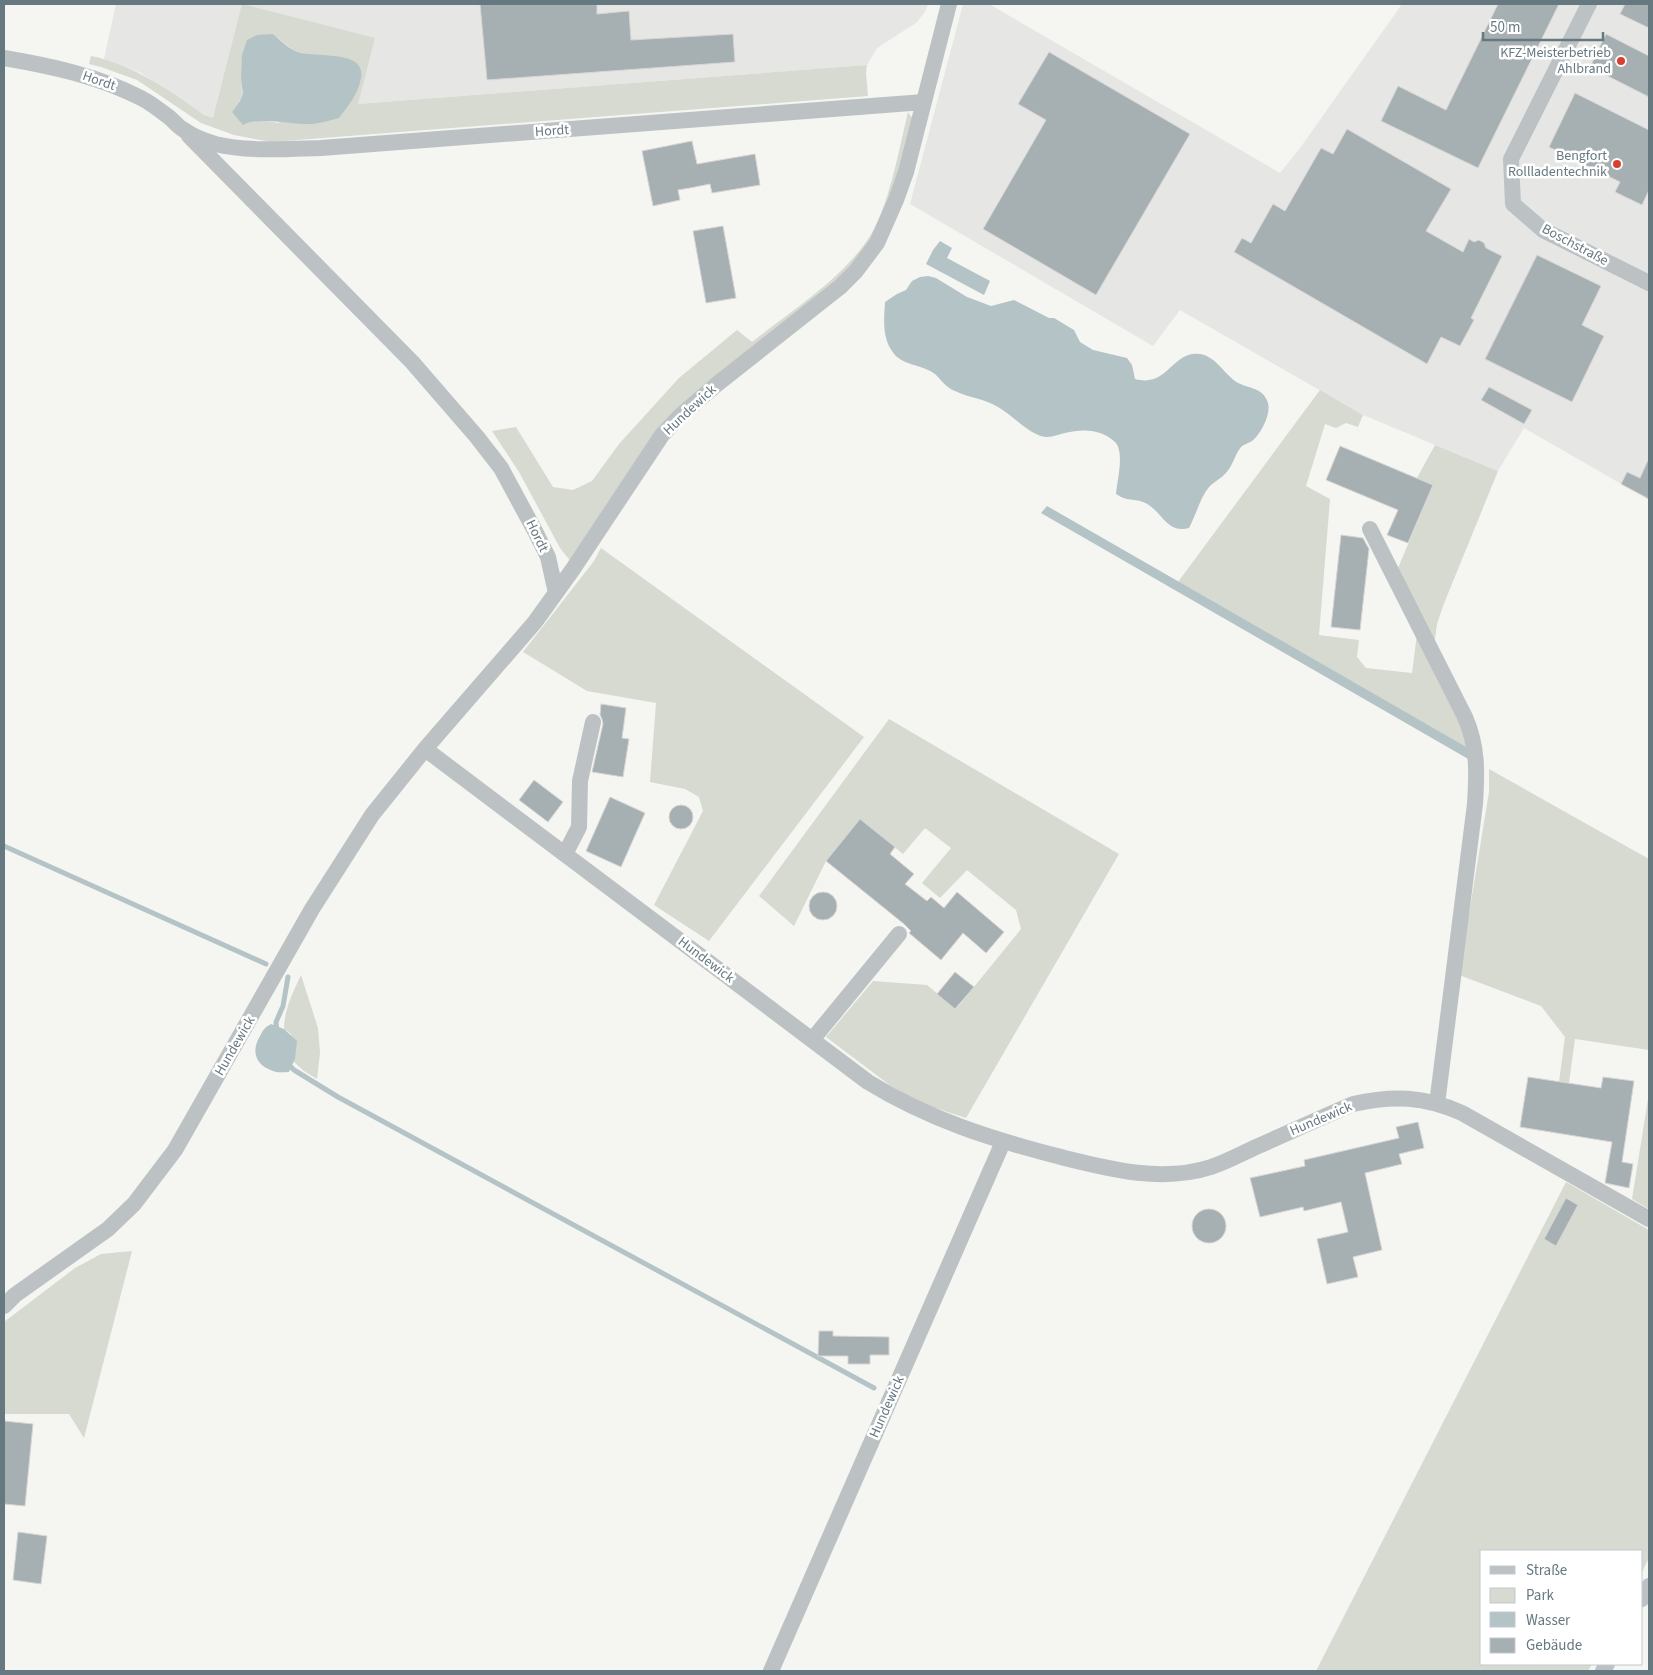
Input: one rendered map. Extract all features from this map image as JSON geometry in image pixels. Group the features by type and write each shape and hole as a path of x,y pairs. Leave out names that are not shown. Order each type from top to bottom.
{"street":[{"name":"Hundewick","path":"4,1306 15,1295 108,1229 134,1204 157,1175 175,1150 312,909 367,823 426,749 535,622 662,435 681,415 716,385 840,287 856,271 877,242 890,216 906,172 949,4"},
{"name":"Boschstraße","path":"1589,4 1511,159 1513,204 1543,230 1649,283"},
{"name":"Hordt","path":"4,58 90,77 118,87 143,99 170,118 183,130 405,356 477,437 501,468 535,530 548,557 556,593"},
{"name":"Hordt","path":"183,130 214,143 234,147 274,149 321,148 924,102"},
{"path":"1370,529 1465,716 1475,745 1477,776 1475,804 1437,1104"},
{"path":"565,854 579,827 580,781 593,722"},
{"name":"Hundewick","path":"426,749 868,1082 898,1100 933,1116 1003,1142 1122,1171 1175,1174 1210,1167 1353,1104 1374,1100 1410,1098 1446,1106 1649,1219"},
{"path":"812,1040 899,934"},
{"name":"Hundewick","path":"771,1671 1003,1142"},
{"path":"1643,1598 1649,1586"}],"shaded area":[{"path":"116,4 928,4 925,12 916,23 877,48 867,65 358,104 213,118 204,115 141,73 104,59"},
{"path":"963,4 989,4 1280,173 1300,148 1402,4 1649,4 1649,500 1524,428 1498,471 1363,415 1180,310 1153,346 910,204"}],"green space":[{"path":"242,4 375,38 358,104 867,65 868,96 271,142 234,135 201,123 137,80 89,64 91,56 107,60 136,72 204,115 213,118","holes":["273,34 295,51 307,54 279,123 259,120 247,123 232,112 241,97 241,79"]},
{"path":"908,112 913,119 897,191 857,264 685,405 572,563 560,548 519,472 492,431 516,427 553,487 573,490 592,481 619,444 679,378 737,330 752,342 819,291 863,246 874,229 885,202"},
{"path":"1320,390 1363,415 1358,427 1346,423 1336,428 1325,424 1306,486 1330,499 1319,635 1359,640 1357,657 1366,668 1412,673 1417,634 1465,725 1470,749 1178,582"},
{"path":"1435,445 1498,471 1443,606 1437,624 1434,646 1398,568 1433,485 1417,478"},
{"path":"601,548 864,737 709,941 654,905 703,811 699,797 685,789 650,782 656,703 587,691 523,652 594,561"},
{"path":"889,719 1119,854 966,1118 917,1102 891,1086 826,1037 873,981 927,985 956,1009 1021,929 1016,910 967,870 940,898 922,883 951,848 925,828 903,854 860,819 826,861 794,926 759,896"},
{"path":"1489,769 1649,859 1649,1050 1575,1039 1569,1083 1559,1082 1565,1037 1541,1006 1459,975 1489,792"},
{"path":"301,975 318,1028 320,1053 317,1079 294,1062 291,1034 284,1029 287,1008"},
{"path":"1649,1093 1649,1209 1632,1199"},
{"path":"1566,1182 1649,1230 1649,1558 1643,1570 1643,1550 1480,1550 1480,1665 1591,1665 1588,1671 1316,1671"},
{"path":"132,1251 84,1438 69,1414 4,1414 4,1322 75,1268 101,1254"}],"water":[{"path":"273,34 295,51 337,56 356,62 361,69 358,89 350,104 339,118 312,124 258,121 243,125 232,112 243,93 241,79 242,55 247,40 257,35"},
{"path":"940,241 952,248 947,258 990,281 984,295 926,264"},
{"path":"928,276 936,278 967,297 991,306 1014,300 1049,318 1054,318 1074,330 1080,342 1093,350 1127,358 1132,365 1135,379 1146,380 1155,378 1163,374 1182,358 1190,355 1199,354 1209,357 1239,384 1258,391 1266,398 1269,408 1262,429 1252,441 1240,448 1227,472 1209,487 1189,528 1174,528 1150,506 1116,494 1120,453 1115,442 1109,437 1090,431 1068,432 1048,437 1040,436 998,407 952,390 935,374 901,360 896,356 889,346 885,334 885,302 906,290 912,281"},
{"path":"1047,506 1470,749 1470,760 1041,513"},
{"path":"271,1024 284,1029 297,1041 295,1059 289,1072 276,1072 267,1068 256,1057 257,1042 264,1029"}],"building":[{"path":"480,4 597,4 597,14 629,11 631,40 733,34 735,62 487,80"},
{"path":"1498,4 1559,4 1478,168 1381,121 1398,86 1446,110"},
{"path":"1625,4 1649,4 1649,28 1620,14"},
{"name":"KFZ-Meisterbetrieb Ahlbrand","path":"1606,34 1649,56 1649,97 1590,67"},
{"path":"1049,52 1190,134 1096,295 983,229 1046,120 1018,104"},
{"name":"Bengfort Rollladentechnik","path":"1575,93 1649,130 1649,190 1642,205 1615,192 1620,182 1549,147"},
{"path":"1347,129 1451,189 1426,231 1463,252 1469,239 1474,242 1479,240 1484,243 1486,248 1502,256 1471,318 1474,320 1460,346 1441,337 1427,364 1234,252 1242,238 1251,243 1273,204 1285,211 1321,148 1333,154"},
{"path":"692,141 697,164 755,154 760,185 712,193 710,184 678,190 680,200 653,206 642,151"},
{"path":"723,226 736,298 706,303 693,231"},
{"path":"1537,255 1601,286 1582,325 1604,336 1572,402 1485,359"},
{"path":"1489,387 1532,410 1524,424 1481,400"},
{"path":"1340,446 1433,485 1408,543 1387,535 1398,510 1326,480"},
{"path":"1649,458 1649,499 1621,484 1627,472 1640,478"},
{"path":"1341,535 1363,538 1369,549 1360,630 1331,627"},
{"path":"601,704 626,708 622,738 629,739 623,777 592,772 603,724 600,715"},
{"path":"534,780 563,802 548,822 519,800"},
{"path":"610,797 645,813 621,867 586,851"},
{"path":"676,805 686,805 693,812 693,822 686,829 676,829 669,822 669,812"},
{"path":"860,819 895,847 890,854 914,874 905,884 927,901 931,897 944,908 957,892 1004,932 986,953 963,933 941,960 909,933 911,931 904,924 826,861"},
{"path":"823,892 833,896 837,906 833,916 823,920 813,916 809,906 813,896"},
{"path":"955,972 974,987 955,1009 937,994"},
{"path":"1528,1077 1601,1088 1603,1077 1634,1081 1622,1162 1633,1164 1629,1188 1605,1183 1612,1142 1520,1127"},
{"path":"1418,1122 1424,1148 1399,1154 1402,1164 1365,1173 1382,1250 1353,1257 1358,1277 1327,1284 1317,1239 1348,1232 1341,1202 1304,1211 1303,1207 1260,1217 1250,1178 1305,1166 1304,1160 1399,1138 1396,1127"},
{"path":"1566,1198 1578,1205 1556,1246 1544,1239"},
{"path":"1209,1209 1221,1214 1226,1226 1221,1238 1209,1243 1197,1238 1192,1226 1197,1214"},
{"path":"819,1331 833,1331 833,1336 889,1337 889,1355 870,1355 870,1364 848,1364 848,1356 818,1356"},
{"path":"4,1421 33,1424 25,1506 4,1504"},
{"path":"18,1532 47,1536 41,1584 13,1580"}],"waterway":[{"path":"4,846 266,964"},
{"path":"277,1032 276,1022 283,1006 288,977"},
{"path":"287,1063 294,1070 338,1097 874,1388"}],"place":[{"name":"KFZ-Meisterbetrieb Ahlbrand","path":"1621,61"},
{"name":"Bengfort Rollladentechnik","path":"1617,164"}]}
